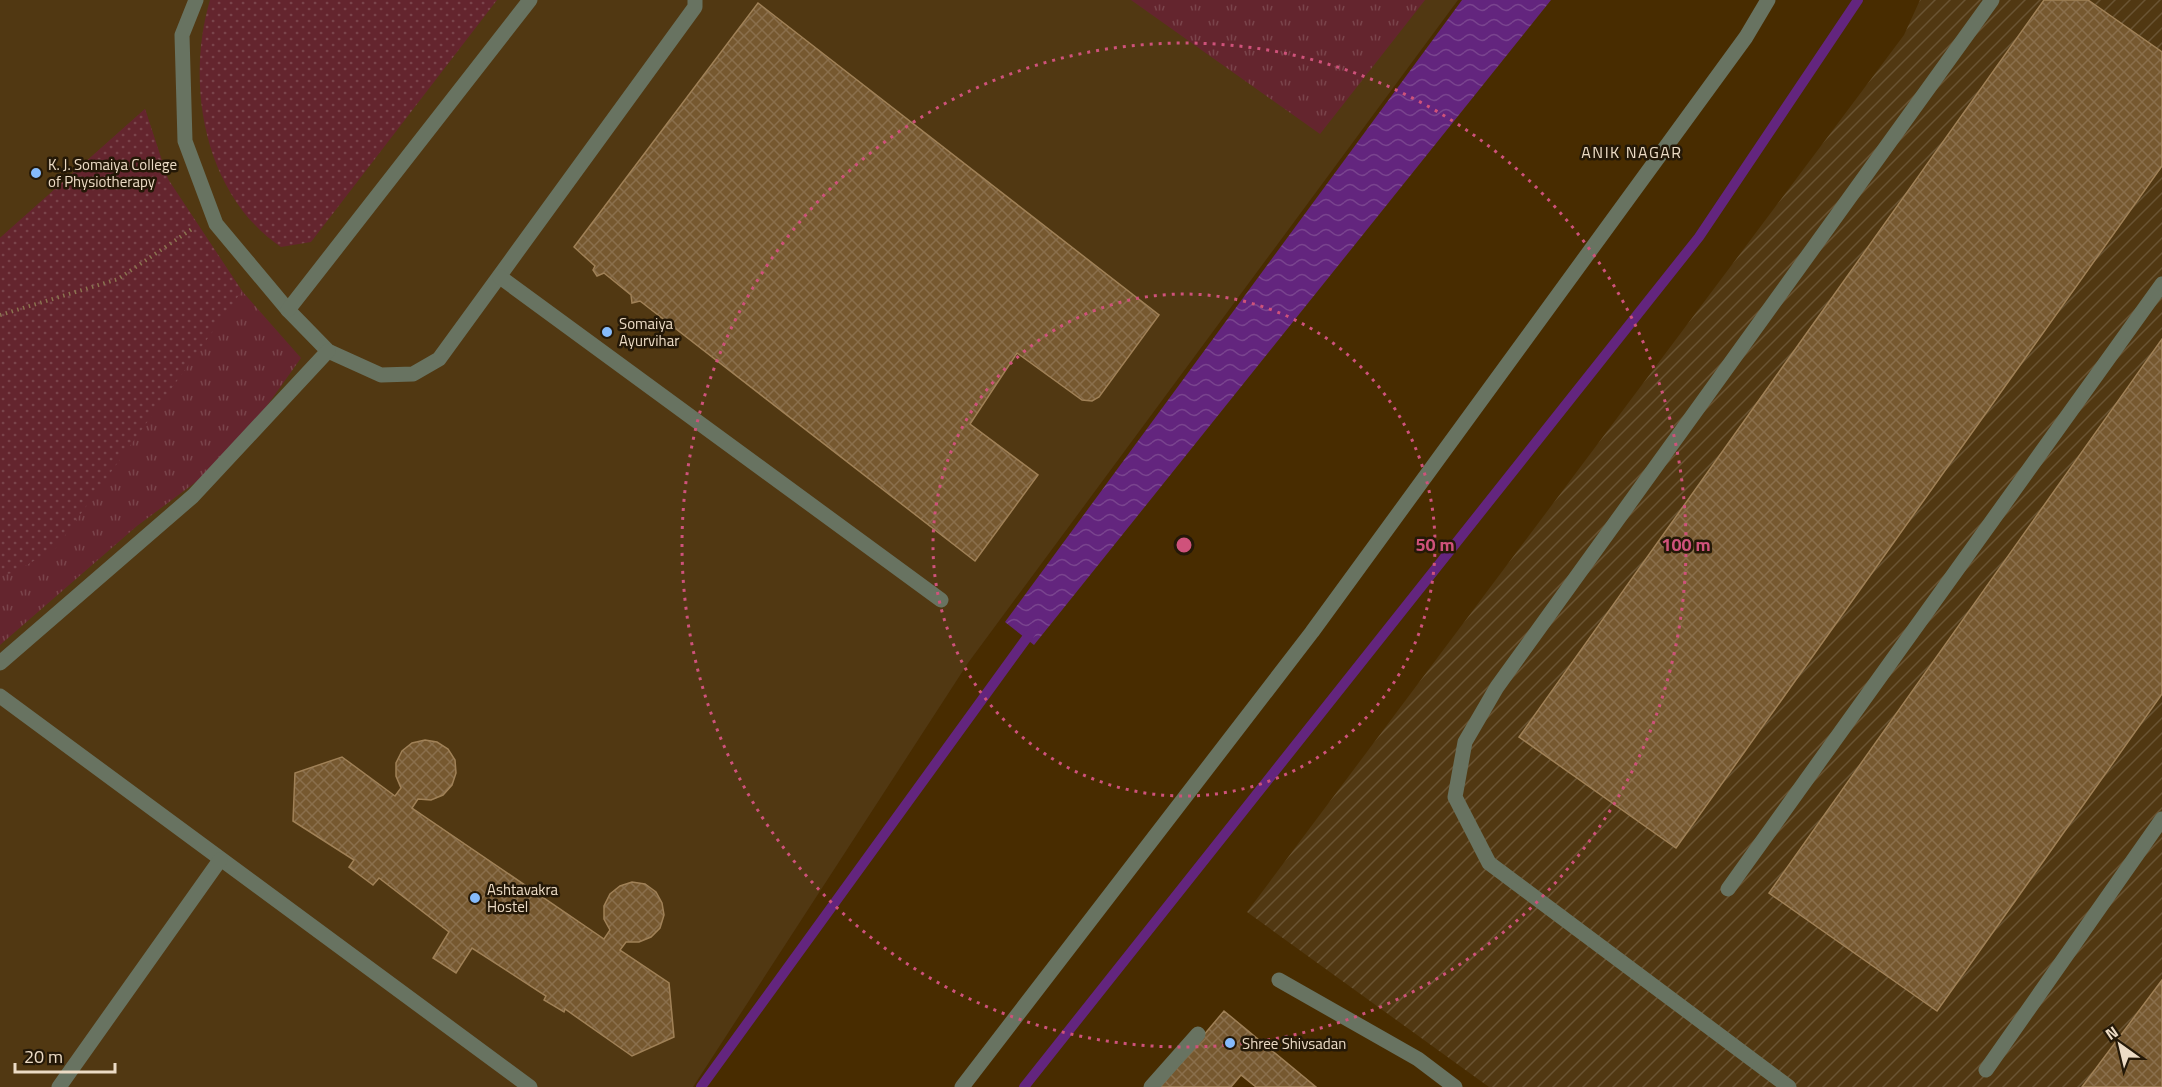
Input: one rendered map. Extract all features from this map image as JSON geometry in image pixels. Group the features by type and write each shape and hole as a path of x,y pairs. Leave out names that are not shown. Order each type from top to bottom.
{"street":[{"path":"196,0 182,35 185,141 216,224 288,310 328,351 381,375 413,374 439,359 695,7 695,0"},
{"path":"288,310 530,0"},
{"path":"962,1087 1312,632 1739,46 1768,0"},
{"path":"1789,1087 1489,863 1455,797 1465,742 1497,687 1992,0"},
{"path":"500,277 941,600"},
{"path":"1728,889 2162,284"},
{"path":"0,663 193,496 328,351"},
{"path":"0,696 530,1087"},
{"path":"1986,1070 2162,819"},
{"path":"59,1087 220,860"},
{"path":"1279,980 1418,1059 1455,1087"},
{"path":"1151,1087 1197,1034"}],"path":[{"path":"0,315 118,279 213,214"}],"shaded area":[{"name":"Somaiya Ayurvihar","path":"0,0 1458,0 968,663 693,1087 0,1087"},
{"path":"1920,0 2162,0 2162,1087 1489,1087 1247,912 1904,35"}],"green space":[{"path":"210,0 497,0 311,242 281,247 255,225 234,198 218,168 207,136 201,101 200,67 203,33"},
{"path":"1131,0 1425,0 1320,134"},
{"path":"145,109 168,180 242,291 301,358 232,455 137,526 0,645 0,238"},
{"path":"145,109 168,179 242,291 56,548 13,573 0,575 0,238"}],"water":[{"path":"1462,0 1551,0 1034,645 1005,622"}],"building":[{"path":"2044,0 2088,0 2162,52 2162,166 1676,848 1519,737"},
{"path":"758,3 1159,315 1099,397 1092,401 1082,400 1017,353 970,424 1038,475 975,561 640,301 632,303 631,295 604,273 597,276 593,270 595,266 574,247"},
{"path":"2162,339 2162,694 1937,1011 1769,893"},
{"name":"Ashtavakra Hostel","path":"425,740 437,742 448,749 455,760 456,773 452,785 443,795 431,800 418,799 412,808 604,939 610,930 604,919 604,906 610,894 620,886 632,882 645,884 656,892 662,903 664,915 660,928 651,937 639,942 626,942 620,950 669,983 674,1037 632,1056 565,1009 564,1012 544,1000 546,996 472,948 456,973 433,958 449,932 379,878 373,885 349,867 354,860 293,821 295,773 342,757 395,796 401,788 396,776 396,763 402,751 412,743"},
{"path":"2162,980 2162,1087 2082,1087"},
{"name":"Shree Shivsadan","path":"1224,1011 1316,1087 1256,1087 1241,1075 1231,1087 1160,1087"}],"waterway":[{"path":"1024,1087 1699,237 1858,0"},
{"path":"701,1087 1034,628"}],"place":[{"name":"K. J. Somaiya College of Physiotherapy","path":"36,173"},
{"name":"Somaiya Ayurvihar","path":"607,332"},
{"name":"Ashtavakra Hostel","path":"475,898"},
{"name":"Shree Shivsadan","path":"1230,1043"}],"district":[{"name":"ANIK NAGAR","path":"1632,152"}]}
